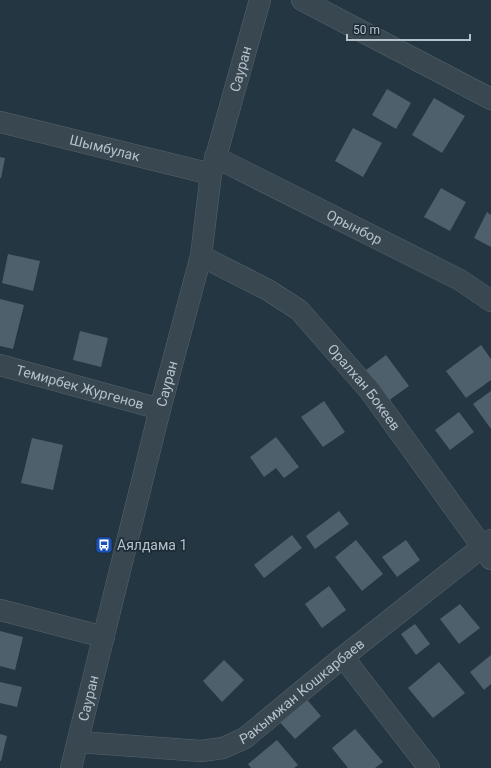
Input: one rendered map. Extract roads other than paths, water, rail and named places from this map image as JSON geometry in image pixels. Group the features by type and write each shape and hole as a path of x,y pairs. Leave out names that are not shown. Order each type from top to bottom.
{"street":[{"name":"Сауран","path":"71,768 79,742 160,409 201,256 213,165 260,0"},
{"path":"302,0 491,99"},
{"name":"Шымбулак","path":"0,122 213,165"},
{"name":"Орынбор","path":"213,165 446,273 491,301"},
{"name":"Оралхан Бокеев","path":"201,256 268,290 299,310 370,391 488,549"},
{"name":"Темирбек Жургенов","path":"0,365 160,409"},
{"name":"Ракымжан Кошкарбаев","path":"79,742 201,751 223,748 245,738 343,657 488,549"},
{"path":"0,610 104,637"},
{"path":"343,657 430,768"}],"place":[{"name":"Аялдама 1","path":"104,545"}]}
